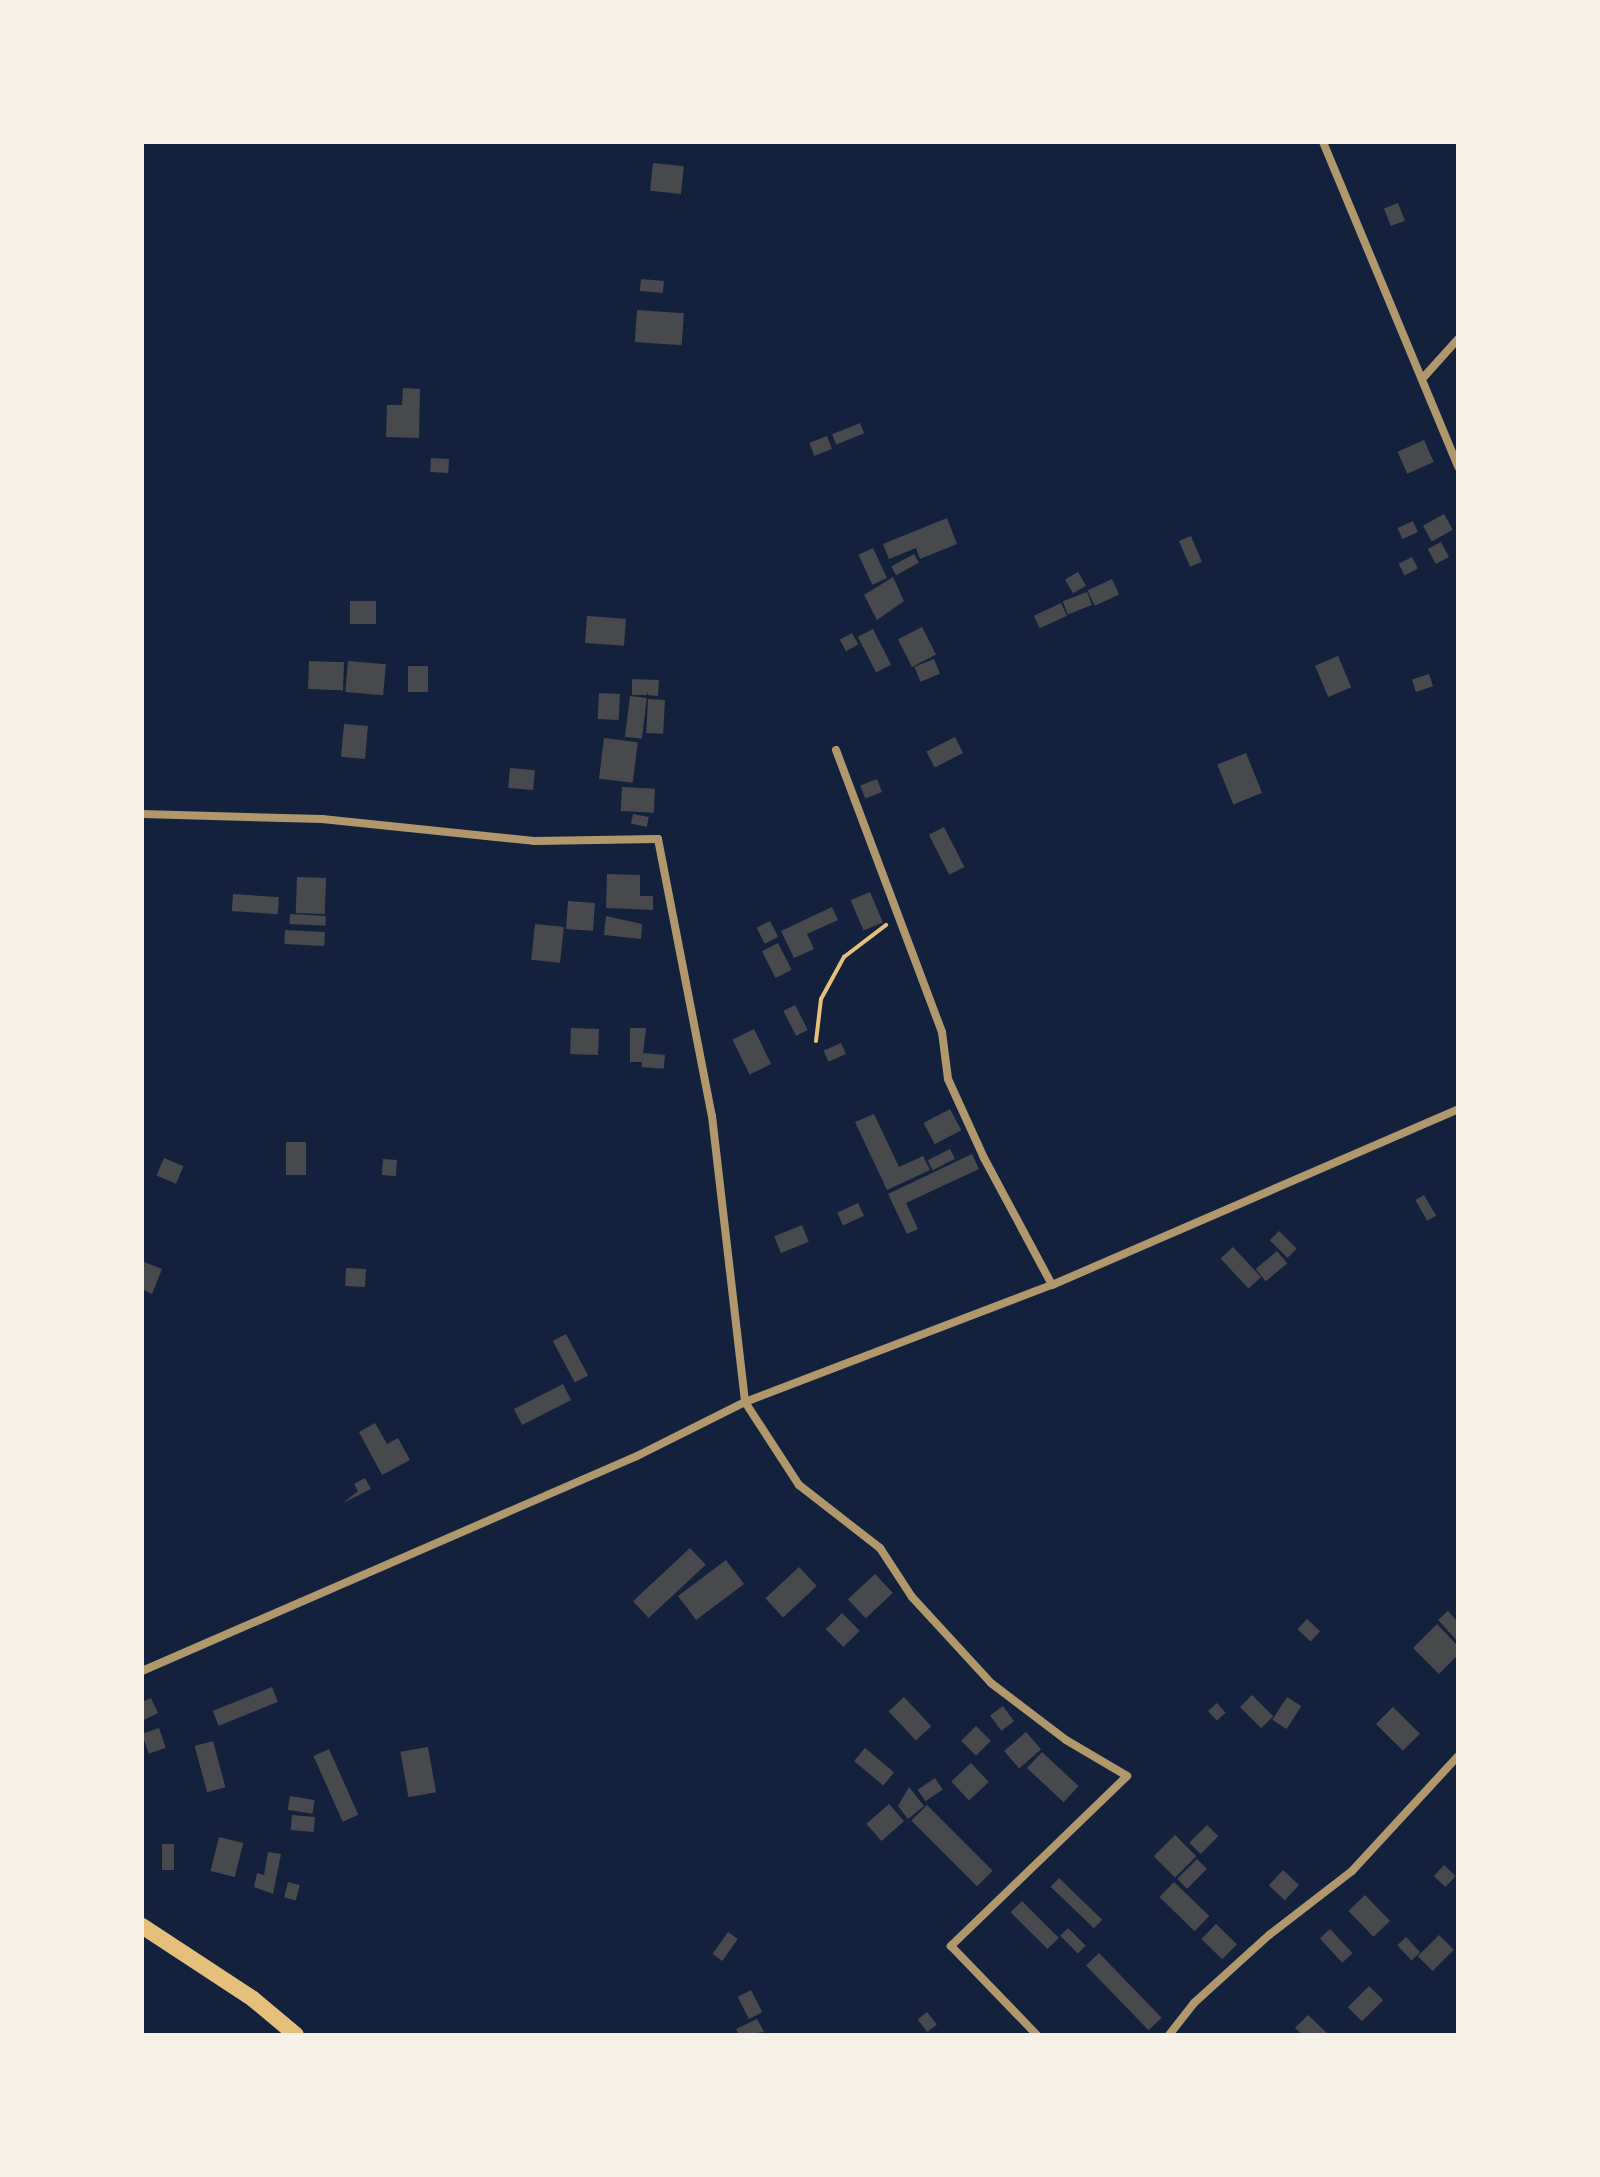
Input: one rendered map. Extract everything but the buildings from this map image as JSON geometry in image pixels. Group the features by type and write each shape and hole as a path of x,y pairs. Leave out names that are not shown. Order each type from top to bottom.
{"main road":[{"path":"142,1926 253,1999 296,2035"}],"street":[{"path":"1323,142 1458,467"},
{"path":"1422,379 1458,339"},
{"path":"836,750 942,1032 948,1079 984,1158 1052,1285"},
{"path":"142,814 322,819 534,841 658,839 712,1116 745,1402 799,1485 880,1548 912,1597 991,1683 1066,1740 1127,1776 951,1946 1037,2035"},
{"path":"142,1671 637,1456 745,1402 1052,1285 1458,1109"},
{"path":"1169,2035 1194,2003 1269,1935 1352,1871 1458,1756"}],"path":[{"path":"816,1041 821,999 844,957 889,924 891,896"}]}
